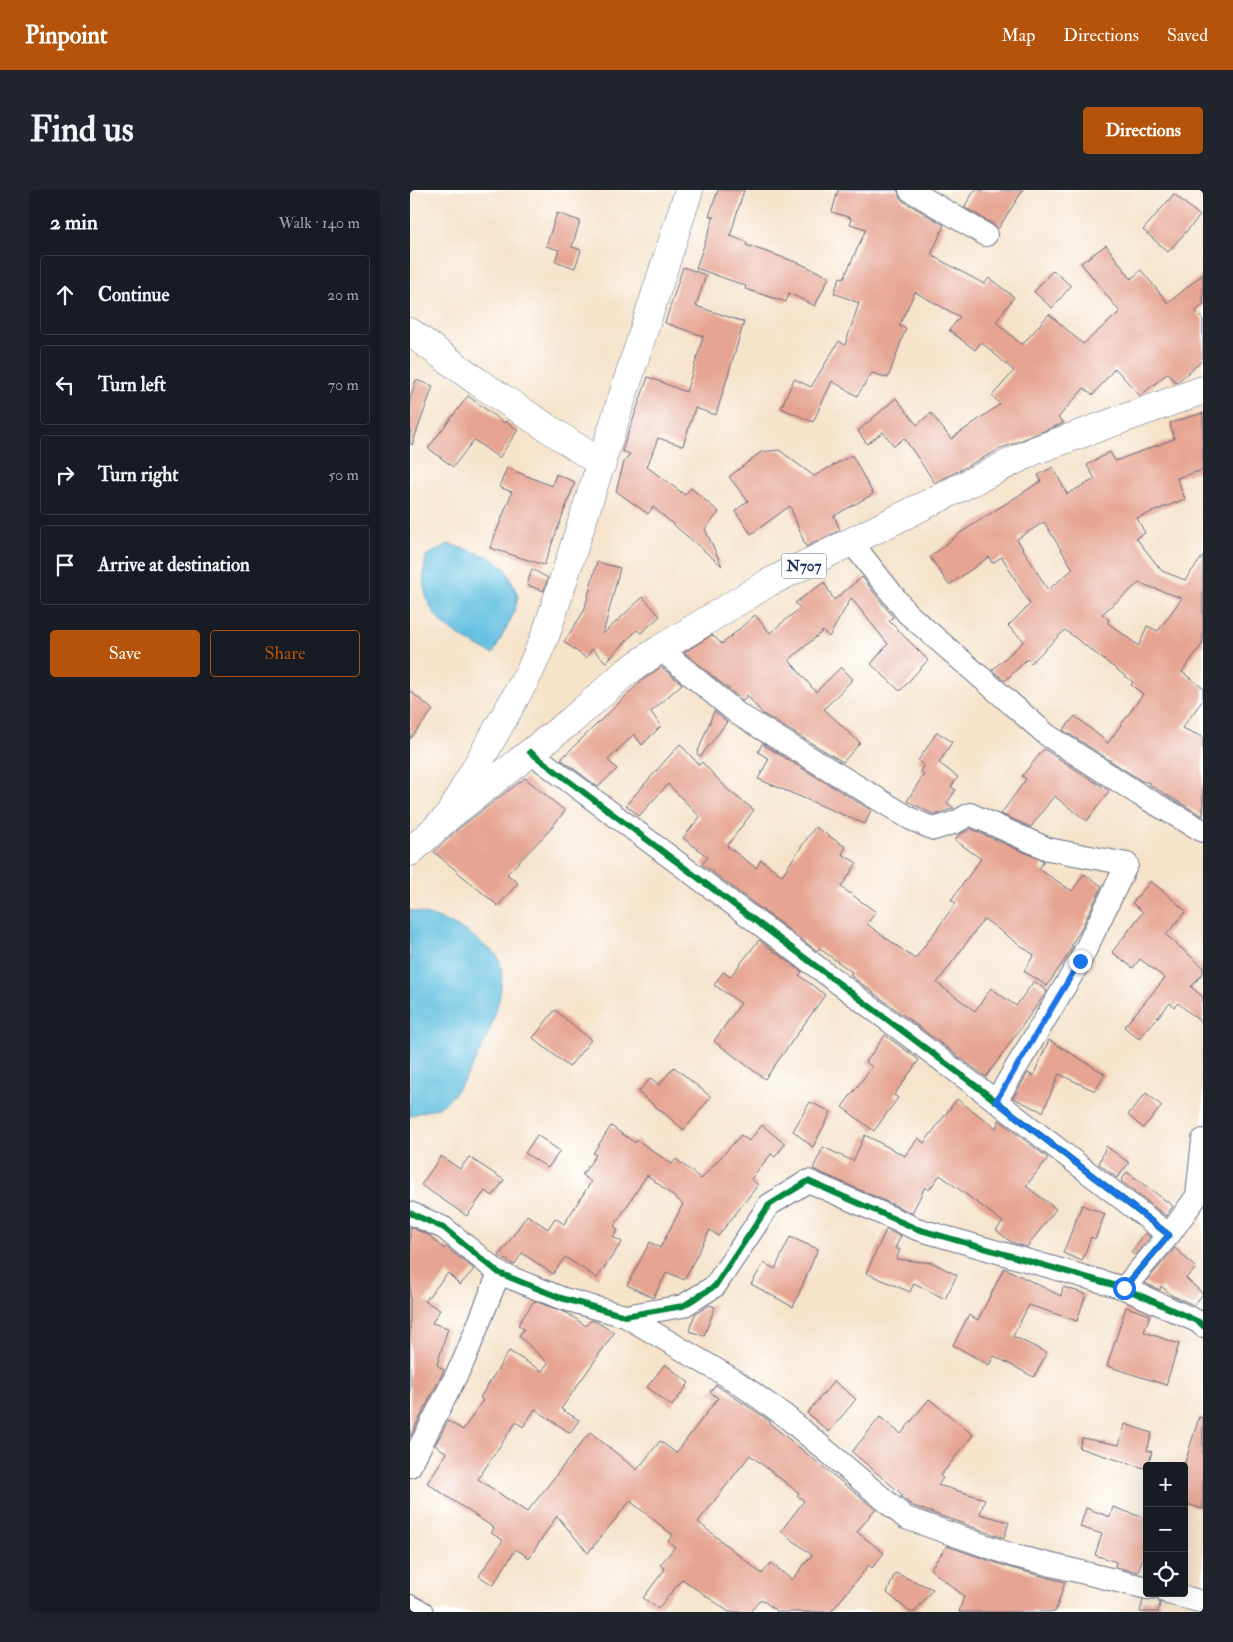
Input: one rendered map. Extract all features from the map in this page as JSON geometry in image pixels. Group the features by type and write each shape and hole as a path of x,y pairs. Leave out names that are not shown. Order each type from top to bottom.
{"main road":[{"path":"448,816 530,671 546,634 689,190"},
{"path":"410,332 478,382 602,464"},
{"name":"N707","path":"410,852 448,816 572,720 625,673 660,649 768,583 852,543 1036,450 1203,390"}],"street":[{"path":"910,190 986,235"},
{"path":"852,543 907,613 1047,734 1140,795 1203,831"},
{"path":"660,649 738,714 911,819 934,829 956,822 970,814 1048,849 1127,864 1080,961 996,1101"},
{"path":"530,752 996,1101 1169,1235"},
{"path":"1124,1288 1169,1235 1197,1196 1203,1140"},
{"path":"624,1316 683,1306 715,1286 768,1205 808,1181 917,1229 1124,1288 1203,1326"},
{"path":"410,1212 444,1228 499,1273 561,1298 624,1316 734,1380 784,1415 906,1518 1015,1556 1143,1587"},
{"path":"410,1466 464,1360 499,1273"},
{"path":"1184,1597 1203,1602"},
{"path":"410,1606 422,1612"}],"water":[{"path":"449,544 490,557 506,569 518,596 514,613 493,654 449,629 433,612 428,600 423,580 426,556"},
{"path":"410,910 441,920 470,934 494,952 498,958 502,973 495,1014 477,1059 465,1079 453,1095 442,1105 410,1117"}],"building":[{"path":"718,190 744,190 730,236 747,242 746,245 799,263 829,277 815,306 789,293 786,302 745,289 746,286 696,268 714,217 709,216"},
{"path":"838,190 897,190 903,201 944,225 931,255 984,284 989,278 1014,297 996,322 1022,345 1049,314 1083,344 1120,312 1081,263 1106,245 1131,279 1141,270 1168,303 1203,274 1203,305 1196,311 1203,320 1203,360 1176,383 1168,373 1140,396 1115,368 1093,395 1084,388 1058,418 1064,423 1002,448 935,483 904,438 894,446 883,432 867,444 858,431 896,398 917,425 931,413 951,439 1000,404 992,396 1014,371 981,342 975,350 949,330 960,317 915,292 899,326 906,328 888,378 872,373 857,396 832,381 813,422 781,408 794,379 811,387 839,341 845,345 859,303 834,293 840,277 844,278 866,229 850,224 851,218 832,212"},
{"path":"975,190 1023,190 998,229 964,207"},
{"path":"1174,194 1200,216 1168,252 1143,230"},
{"path":"557,213 580,221 572,247 581,250 575,268 555,261 559,250 546,246"},
{"path":"683,267 706,275 696,306 744,322 716,415 695,408 683,446 658,438 647,467 685,495 691,488 719,512 705,529 722,566 653,507 648,514 616,491 624,462 630,454 622,451 648,377 686,392 699,351 703,336 665,323"},
{"path":"1053,270 1071,286 1052,308 1034,292"},
{"path":"416,380 433,386 412,445 410,444 410,399"},
{"path":"468,396 504,423 505,421 518,430 499,458 474,440 453,467 428,448"},
{"path":"1203,413 1203,470 1177,478 1185,499 1137,518 1145,533 1136,538 1162,571 1185,580 1203,556 1203,643 1182,672 1203,688 1203,700 1182,728 1203,737 1203,816 1150,785 1150,783 1142,781 1063,730 1075,716 1108,743 1143,694 1131,685 1133,682 1065,630 1031,663 1027,659 1005,681 992,670 1024,641 1008,626 1030,604 1002,557 992,563 989,557 949,585 930,557 960,533 1041,481 1038,475 1053,467 1067,494 1095,479 1087,465 1110,452 1115,461 1174,439 1170,423","holes":["1044,522 1073,569 1048,590 1017,539","1139,583 1182,598 1158,631 1147,626 1139,646 1108,623 1109,620 1102,614"]},
{"path":"779,450 814,476 852,455 873,494 834,516 840,530 806,547 790,506 751,534 735,511 748,501 729,477 761,452"},
{"path":"507,468 552,486 556,474 575,482 544,565 490,548 512,492 499,487"},
{"path":"597,562 620,568 603,634 643,597 660,616 641,633 637,630 606,662 592,649 586,658 564,642 584,611"},
{"path":"532,569 548,578 544,591 527,585"},
{"path":"862,577 893,617 889,621 928,660 900,691 871,664 888,644 851,598 829,637 823,631 789,660 816,692 841,667 853,679 824,709 860,743 843,762 763,714 747,695 743,701 684,652 712,635 722,644 755,615 770,633 800,608 795,603 824,582 834,600"},
{"path":"661,667 682,684 651,712 661,726 642,745 634,734 608,760 617,769 598,787 561,759 640,682"},
{"path":"410,691 433,710 410,739"},
{"path":"714,711 727,722 701,756 697,754"},
{"path":"937,732 952,742 939,763 958,777 951,787 956,790 947,803 954,808 935,815 907,801 924,774 920,771 924,765 918,761"},
{"path":"680,744 699,765 702,762 728,790 754,810 727,846 756,868 761,860 782,875 815,827 846,847 842,854 857,863 841,887 876,912 867,924 915,959 956,903 951,900 981,859 955,840 959,835 971,829 1044,861 1039,869 1072,891 1084,874 1102,886 1071,945 1073,946 1047,986 1024,971 1034,955 984,919 937,983 975,1011 991,988 1016,1006 1034,981 1047,991 986,1077 850,975 852,972 819,948 817,951 702,864 708,857 683,838 700,817 668,784 639,816 626,805"},
{"path":"762,744 871,810 865,824 758,779 769,759 758,752"},
{"path":"1044,749 1109,791 1087,821 1054,796 1031,827 1001,814 1026,779 1022,776"},
{"path":"525,778 565,811 545,835 507,874 518,883 498,906 434,852 458,829"},
{"path":"1151,881 1186,911 1166,935 1203,967 1203,973 1191,987 1203,997 1203,1024 1178,1003 1174,1007 1170,1003 1139,1039 1124,1027 1165,978 1140,959 1133,968 1112,952 1143,912 1132,903"},
{"path":"759,940 802,972 799,975 825,995 765,1079 714,1041 741,1003 714,985 723,972 730,977"},
{"path":"555,1010 591,1040 569,1067 533,1038"},
{"path":"885,1035 919,1060 894,1095 898,1098 874,1131 842,1107 872,1067 866,1062"},
{"path":"1049,1040 1105,1074 1095,1091 1059,1074 1043,1112 1013,1098 1028,1073 1033,1076"},
{"path":"674,1067 711,1097 684,1130 638,1092 651,1078 659,1085"},
{"path":"1146,1093 1162,1106 1143,1128 1128,1115"},
{"path":"957,1099 996,1128 999,1120 1048,1158 1026,1186 1056,1209 1027,1247 1011,1242 996,1230 1003,1222 940,1175 929,1190 925,1187 912,1213 813,1169 823,1147 853,1161 865,1135 905,1156 918,1138 924,1143"},
{"path":"810,1102 831,1112 813,1147 793,1131"},
{"path":"762,1125 785,1144 775,1157 771,1154 751,1179 758,1185 718,1236 710,1230 684,1280 667,1272 653,1298 627,1285 650,1242 660,1248 683,1204 647,1175 614,1226 618,1230 613,1237 622,1242 597,1278 565,1257 553,1274 522,1253 514,1265 499,1256 527,1215 548,1229 555,1218 564,1224 591,1182 582,1175 596,1155 593,1153 611,1126 635,1143 637,1140 672,1164 676,1159 701,1179 741,1135 749,1141"},
{"path":"537,1135 560,1151 548,1168 525,1153"},
{"path":"1106,1146 1129,1163 1117,1178 1099,1164"},
{"path":"441,1156 460,1169 469,1157 504,1180 493,1196 485,1191 467,1216 421,1185"},
{"path":"1127,1172 1173,1206 1166,1216 1121,1181"},
{"path":"1082,1205 1105,1214 1095,1239 1091,1237 1082,1261 1063,1253"},
{"path":"410,1227 430,1236 444,1249 446,1247 474,1269 460,1285 448,1273 425,1301 440,1310 432,1323 448,1328 437,1365 444,1370 410,1437"},
{"path":"886,1230 901,1236 895,1248 900,1250 896,1259 933,1263 957,1275 945,1299 914,1283 910,1292 866,1273"},
{"path":"1145,1233 1150,1237 1135,1255 1131,1252"},
{"path":"790,1237 818,1249 793,1307 751,1284 764,1263 775,1269"},
{"path":"1175,1248 1196,1268 1186,1278 1203,1294 1194,1305 1171,1295 1161,1286 1160,1290 1145,1283"},
{"path":"1004,1268 1061,1296 1063,1287 1086,1294 1077,1321 1029,1305 1013,1336 1047,1353 1034,1377 994,1356 989,1365 953,1345 969,1315 978,1320"},
{"path":"534,1301 567,1313 586,1326 591,1320 597,1322 614,1333 561,1409 579,1420 570,1433 535,1409 523,1427 516,1422 478,1479 527,1512 590,1432 637,1470 660,1441 676,1453 718,1398 710,1392 716,1385 770,1421 769,1423 875,1509 857,1532 884,1553 872,1568 869,1565 831,1612 778,1612 761,1599 750,1612 729,1612 682,1579 658,1609 643,1598 665,1569 660,1565 675,1547 668,1541 673,1535 630,1501 588,1553 557,1516 529,1558 516,1549 493,1585 479,1576 503,1540 491,1533 494,1528 427,1483 447,1453 435,1445 448,1421 463,1430 483,1400 480,1398 509,1351 542,1371 548,1363 519,1336 524,1329 518,1325","holes":["750,1455 799,1493 797,1495 804,1501 781,1531 812,1555 792,1580 771,1563 762,1574 698,1522"]},
{"path":"710,1305 715,1307 704,1336 689,1331 695,1314"},
{"path":"1126,1307 1150,1315 1144,1332 1179,1344 1166,1385 1107,1366"},
{"path":"665,1364 689,1383 672,1406 647,1387"},
{"path":"834,1381 856,1399 829,1432 807,1413"},
{"path":"929,1399 973,1435 940,1476 943,1478 938,1485 985,1499 980,1514 1009,1522 1004,1538 913,1506 901,1497 903,1495 852,1452 880,1417 901,1434"},
{"path":"1199,1417 1203,1418 1203,1509 1188,1504 1188,1462 1185,1462"},
{"path":"1125,1424 1152,1433 1147,1450 1152,1452 1149,1462 1143,1462 1143,1468 1079,1448 1082,1438 1119,1445"},
{"path":"1113,1507 1143,1518 1143,1557 1138,1572 1115,1567 1116,1562 1095,1555 1102,1534 1080,1527 1086,1508 1110,1517"},
{"path":"947,1546 1011,1568 1065,1582 1055,1612 959,1612 964,1596 930,1569"},
{"path":"895,1573 933,1589 915,1612 910,1612 887,1593"},
{"path":"1156,1598 1160,1603 1158,1612 1140,1612 1143,1600 1150,1601"}],"cycle path":[{"path":"530,752 996,1101 1169,1235 1124,1288"},
{"path":"410,1213 444,1228 499,1273 561,1298 625,1316 683,1306 715,1286 769,1205 808,1181 917,1229 1124,1288 1199,1322 1203,1326"}],"route":[{"path":"1080,961 996,1101 1169,1235 1124,1288"}]}
